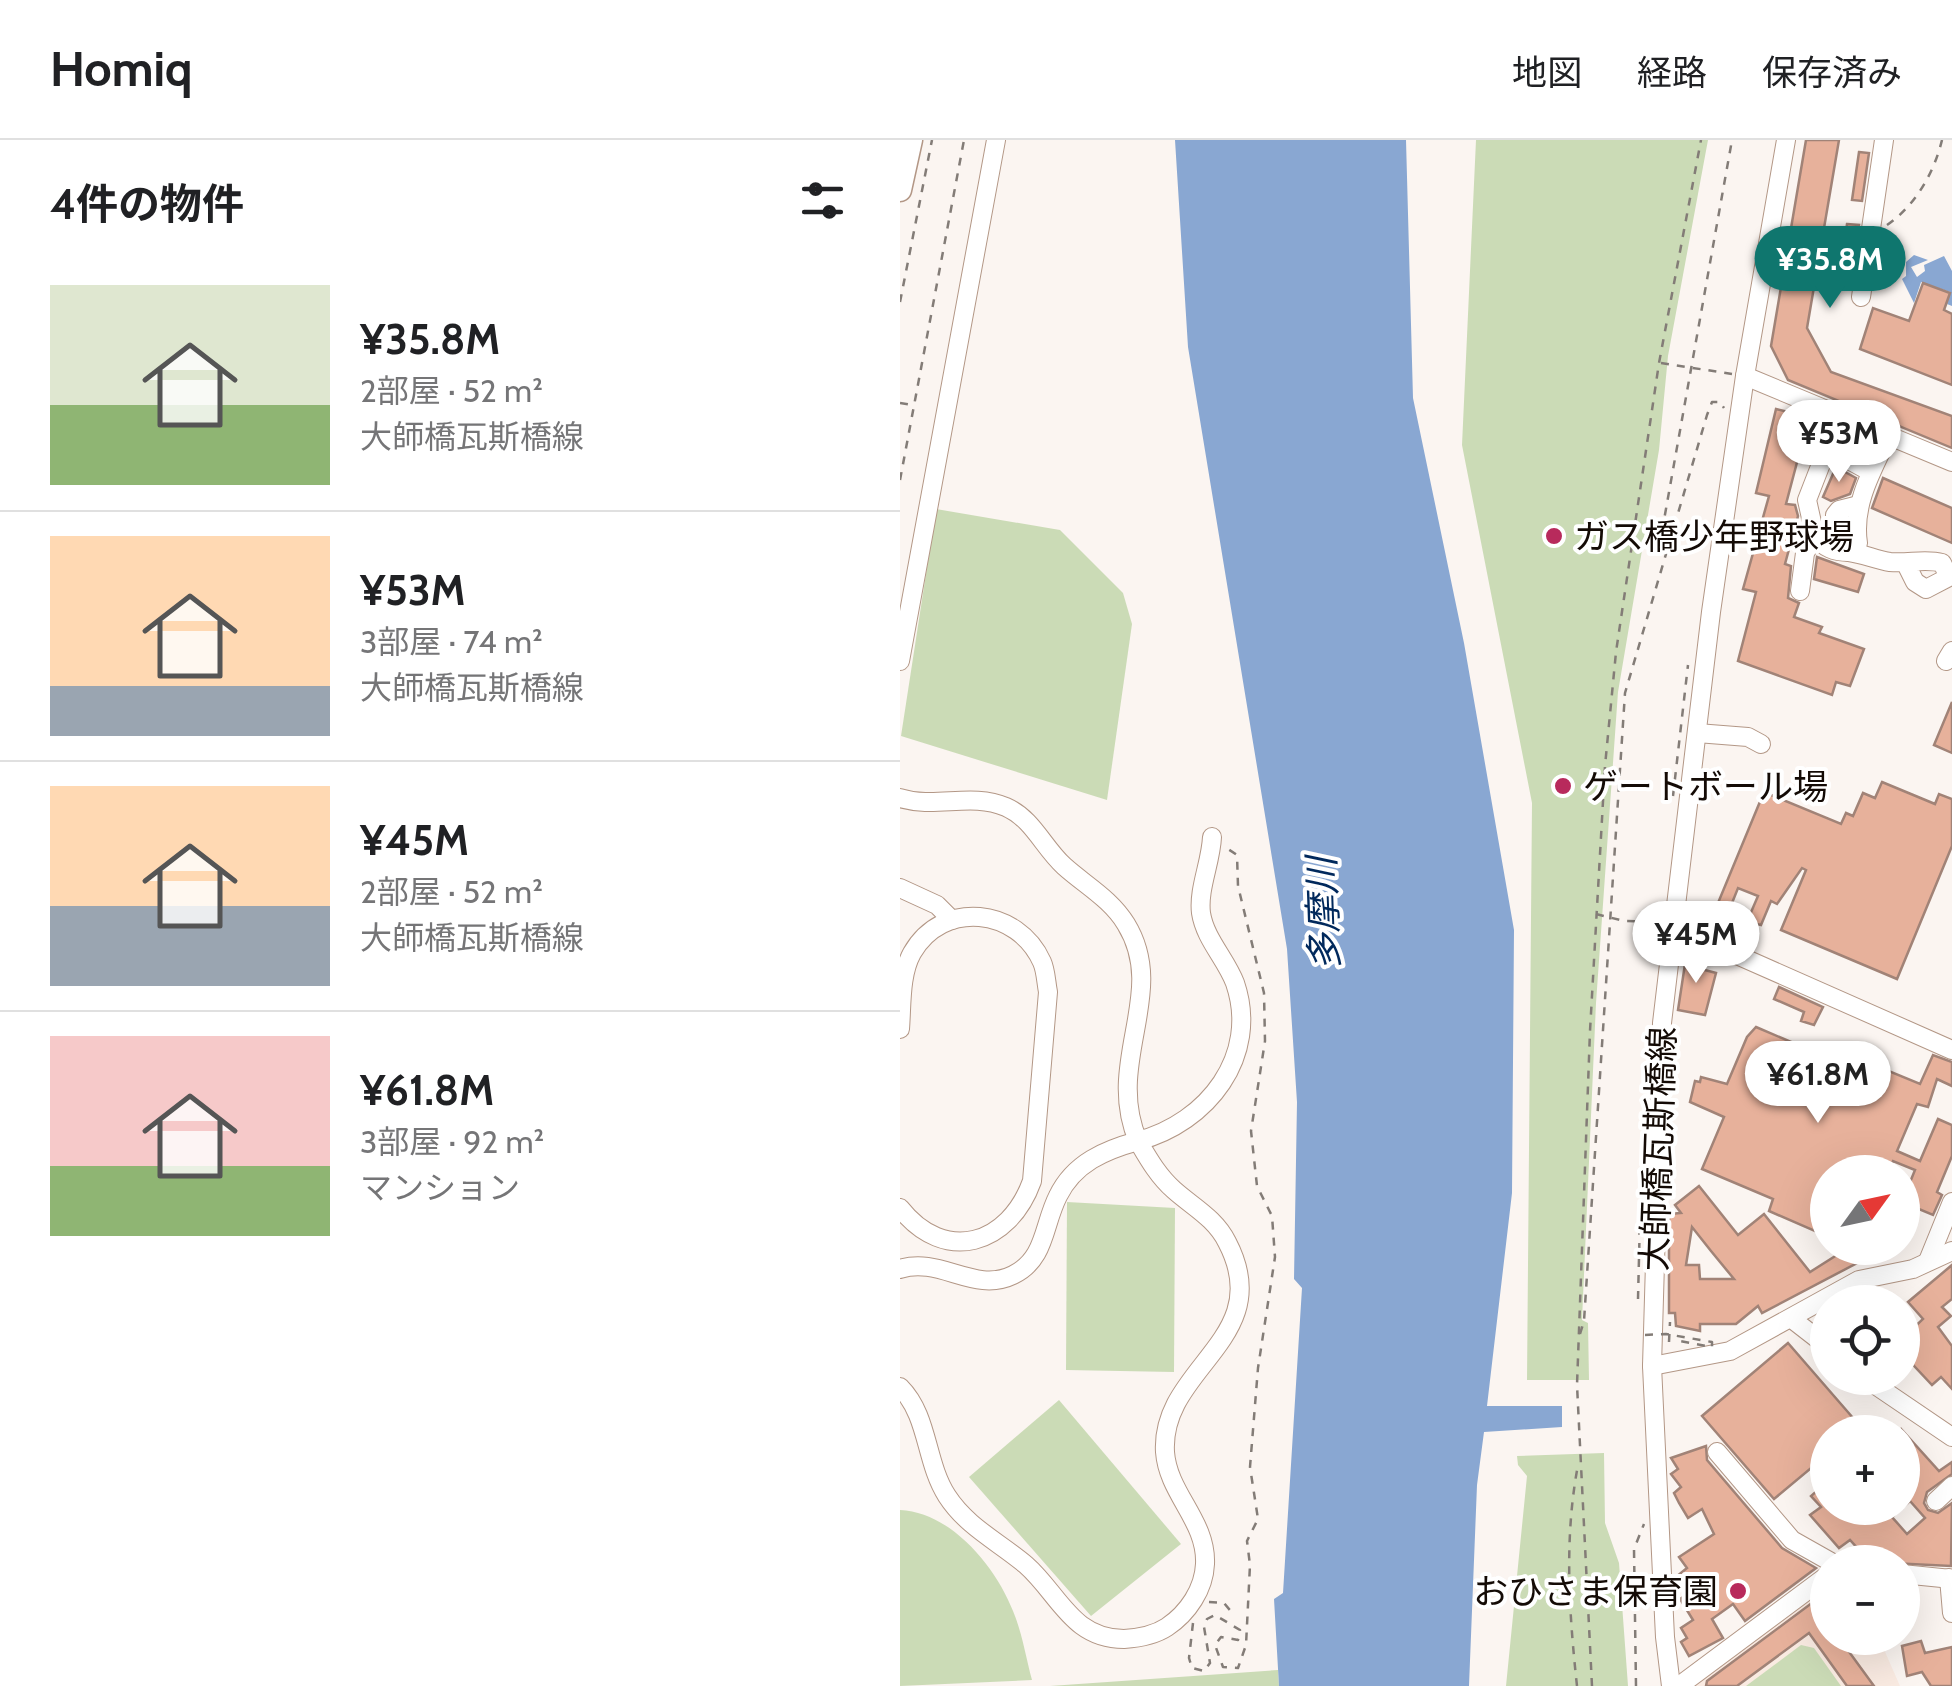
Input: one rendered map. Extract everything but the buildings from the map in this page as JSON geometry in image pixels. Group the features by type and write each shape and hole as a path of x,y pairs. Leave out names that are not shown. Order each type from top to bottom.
{"main road":[{"path":"900,190 911,140"}],"street":[{"path":"900,661 996,140"},
{"name":"大師橋瓦斯橋線","path":"1671,1686 1664,1637 1652,1366 1666,928 1697,733 1738,375 1786,140"},
{"path":"1862,297 1884,140"},
{"path":"1738,375 1952,462"},
{"path":"1818,541 1807,500 1840,415"},
{"path":"1800,592 1805,553 1843,516 1872,472 1889,435"},
{"path":"1827,448 1872,472"},
{"path":"1843,516 1858,543 1849,552"},
{"path":"1818,541 1906,564"},
{"path":"1697,733 1748,737 1760,744"},
{"path":"900,798 926,805 982,800 1016,812 1058,860 1102,897 1126,924 1141,977 1139,1017 1126,1080 1128,1114 1138,1141 1163,1179 1218,1228 1232,1253 1240,1281 1230,1332 1184,1388 1165,1433 1171,1480 1198,1526 1204,1550 1204,1576 1187,1610 1158,1632 1128,1639 1101,1636 1074,1621 1034,1573 974,1528 948,1498 931,1466 916,1406 900,1387"},
{"path":"900,1269 932,1265 982,1282 1018,1272 1044,1241 1058,1196 1069,1179 1098,1155 1171,1130 1195,1115 1220,1088 1238,1041 1239,996 1229,967 1202,918 1200,902 1217,844"},
{"path":"900,888 938,904 952,920"},
{"path":"900,1029 905,972 912,953 923,938 952,920 986,916 1003,920 1032,944 1044,965 1048,992 1032,1181 1014,1218 984,1238 965,1242 935,1237 912,1222 900,1208"},
{"path":"1666,928 1738,954 1952,1050"},
{"path":"1928,1262 1952,1202"},
{"path":"1652,1366 1730,1352 1859,1280 1913,1270 1952,1251"},
{"path":"1792,1318 1810,1332"},
{"path":"1890,1395 1952,1437"},
{"path":"1717,1452 1792,1540 1810,1550"},
{"path":"1936,1501 1952,1486"},
{"path":"1920,1576 1950,1578 1952,1613"},
{"path":"1679,1686 1810,1588"}],"path":[{"path":"900,302 932,140"},
{"path":"900,480 964,140"},
{"path":"1592,1686 1578,1341 1596,914 1611,702 1660,363 1701,140"},
{"path":"1672,530 1664,520 1732,140"},
{"path":"1872,235 1902,215 1934,166 1942,140"},
{"path":"1660,363 1738,375"},
{"path":"1578,1341 1584,1321 1625,693 1710,406 1716,400 1725,409"},
{"path":"900,403 912,405"},
{"path":"1611,702 1625,693"},
{"path":"1194,1617 1189,1658 1192,1668 1204,1671 1210,1663 1204,1627 1215,1614 1240,1630 1238,1640 1221,1637 1215,1645 1220,1664 1229,1670 1238,1668 1246,1645 1248,1541 1258,1519 1250,1467 1258,1368 1275,1256 1272,1216 1257,1186 1251,1130 1265,1041 1264,993 1238,886 1237,855 1217,844"},
{"path":"1596,914 1666,928"},
{"path":"1645,1334 1712,1342 1712,1347 1674,1340"},
{"path":"1577,1686 1571,1633 1569,1514 1580,1458"},
{"path":"1636,1686 1634,1549 1646,1520"},
{"path":"1203,1606 1221,1602 1234,1614"}],"shaded area":[{"path":"1810,1594 1810,1655 1886,1655 1900,1686 1688,1686"}],"green space":[{"path":"1476,140 1708,140 1668,356 1659,450 1618,692 1596,1003 1582,1320 1588,1323 1589,1380 1527,1380 1532,803 1462,445"},
{"path":"936,509 1060,530 1123,593 1132,624 1107,800 901,736"},
{"path":"1067,1202 1175,1208 1174,1372 1066,1370"},
{"path":"1059,1400 1181,1544 1091,1616 969,1477"},
{"path":"1604,1453 1605,1523 1619,1563 1628,1686 1506,1686 1527,1476 1518,1465 1517,1456"},
{"path":"900,1510 937,1520 983,1560 1013,1611 1032,1680 900,1686"},
{"path":"1801,1645 1810,1647 1810,1655 1819,1655 1841,1686 1746,1686"},
{"path":"1278,1670 1279,1686 1050,1686"}],"water":[{"name":"多摩川","path":"1175,140 1406,140 1413,398 1464,643 1514,930 1512,1193 1487,1406 1562,1406 1562,1427 1484,1432 1477,1485 1469,1686 1279,1686 1274,1599 1283,1593 1302,1288 1294,1279 1297,1102 1287,949 1188,347"},
{"path":"1914,255 1928,260 1911,267 1917,277 1925,271 1924,265 1944,256 1952,271 1952,306 1947,304 1950,292 1921,282 1914,303 1902,279 1906,276 1906,262"}],"place":[{"name":"ガス橋少年野球場","path":"1554,536"},
{"name":"ゲートボール場","path":"1563,786"},
{"name":"おひさま保育園","path":"1738,1591"}]}
